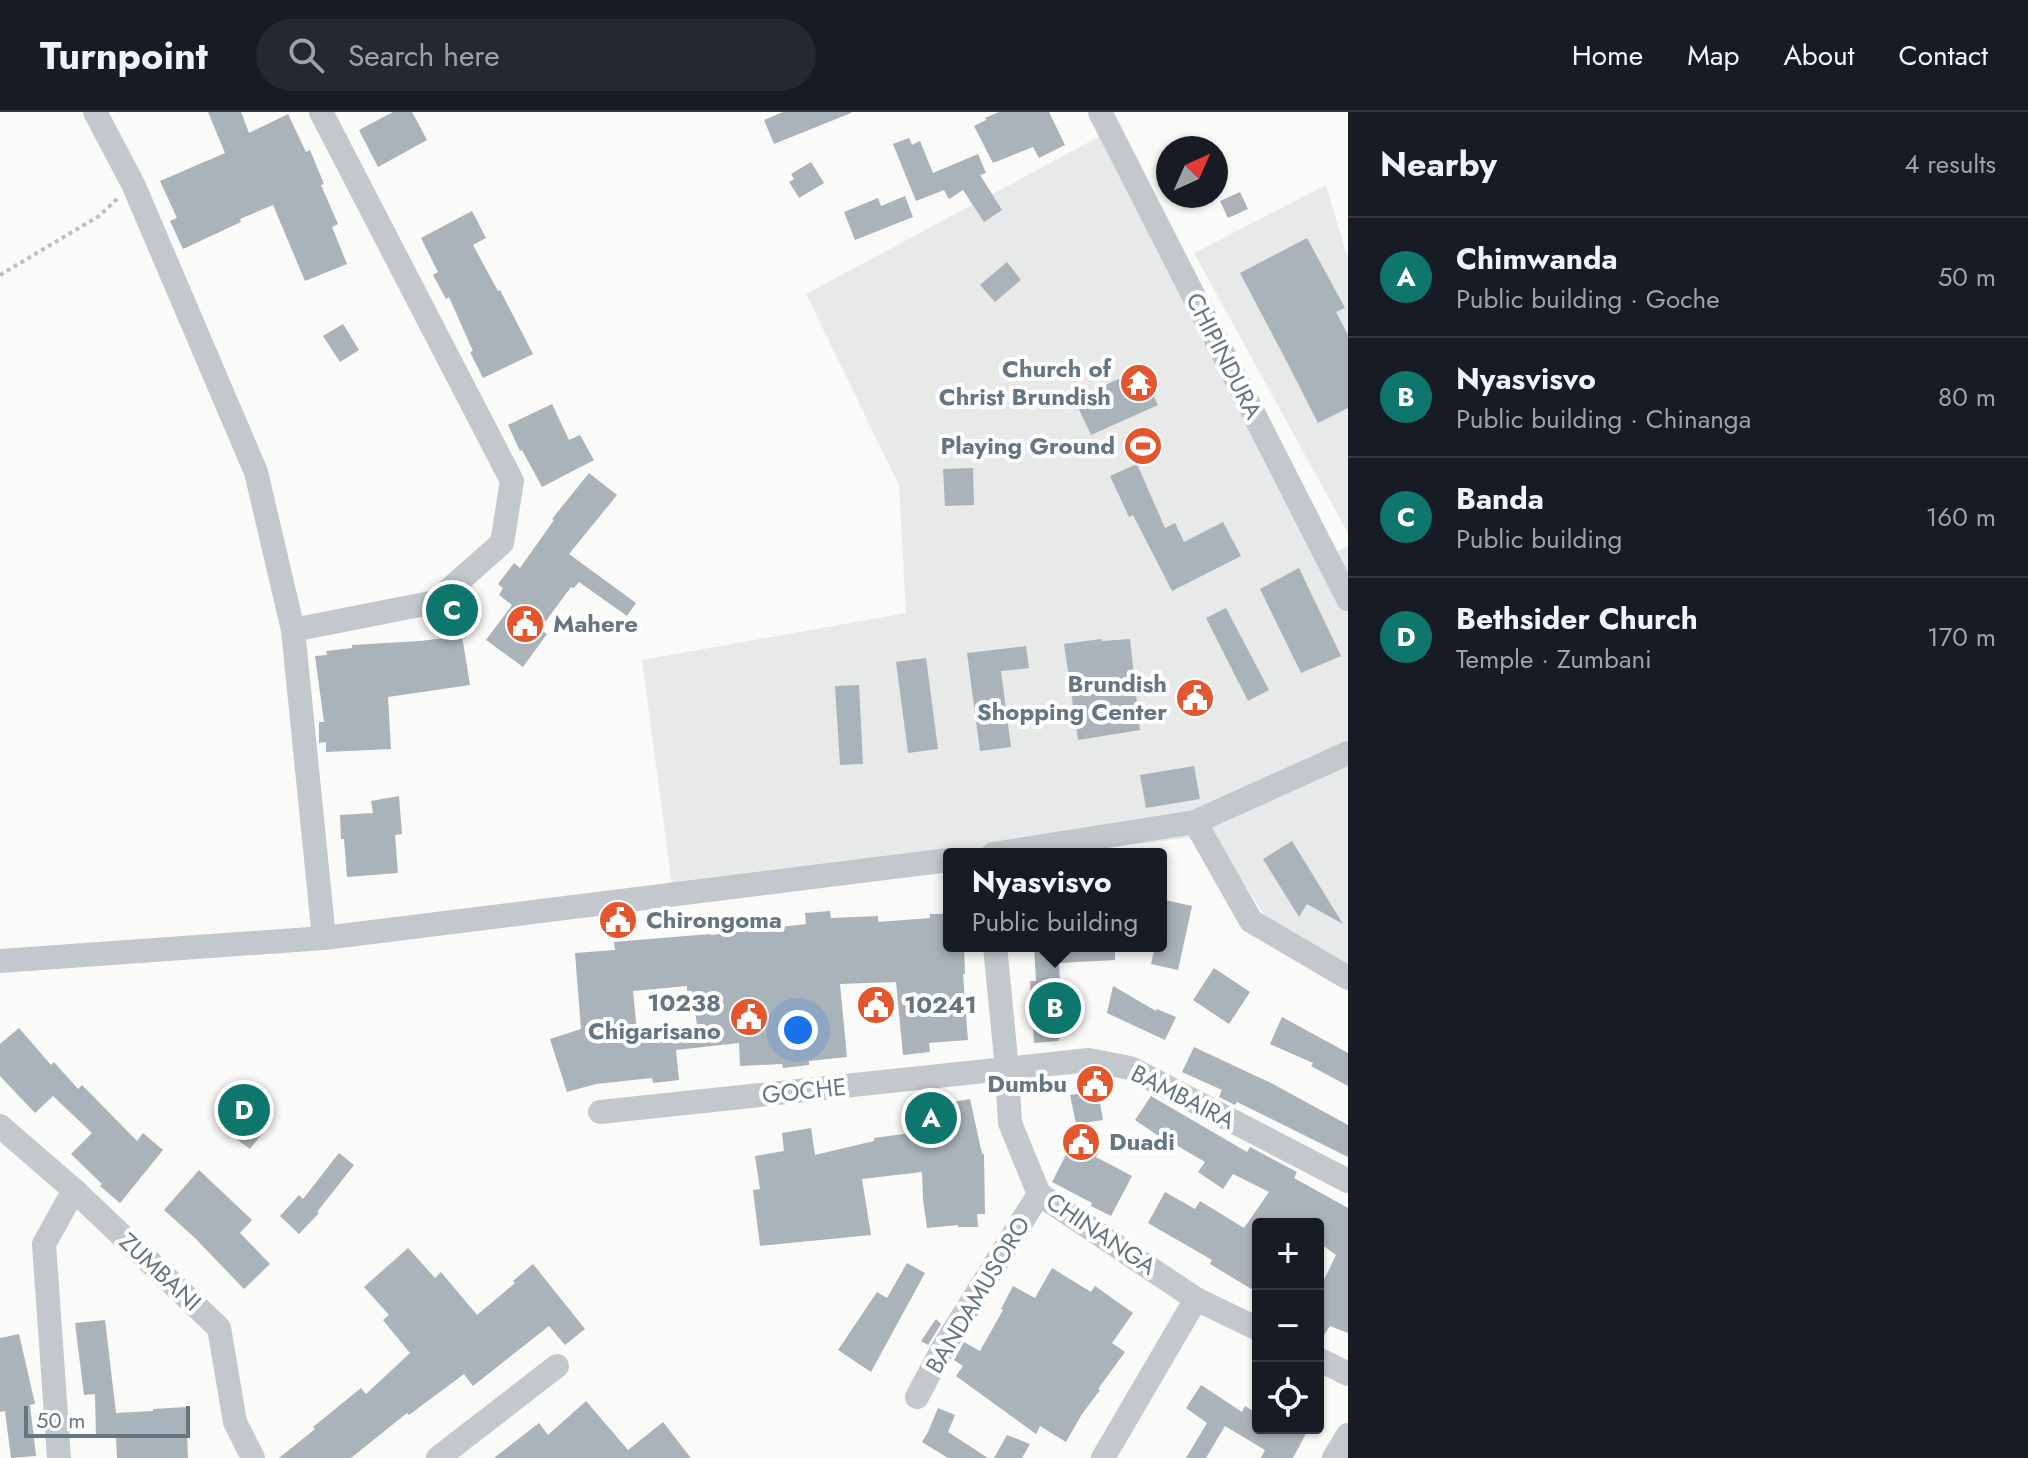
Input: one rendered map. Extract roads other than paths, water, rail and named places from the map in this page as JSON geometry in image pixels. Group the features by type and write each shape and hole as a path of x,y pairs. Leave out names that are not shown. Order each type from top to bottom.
{"street":[{"path":"95,112 133,184 256,472 293,630 324,938"},
{"path":"293,630 435,602 502,543 512,481 321,112"},
{"name":"CHIPINDURA","path":"1107,115 1348,599"},
{"path":"1031,848 1195,822 1348,753"},
{"path":"1195,822 1251,921 1348,978"},
{"path":"0,961 324,938 943,861"},
{"name":"CHINANGA","path":"996,952 1010,1123 1039,1194 1196,1299 1252,1326"},
{"name":"BAMBAIRA","path":"1007,1069 1089,1060 1130,1068 1348,1181"},
{"name":"GOCHE","path":"600,1112 1007,1069"},
{"name":"ZUMBANI","path":"0,1126 74,1190 219,1328 235,1422 253,1458"},
{"path":"59,1458 44,1244 74,1190"},
{"name":"BANDAMUSORO","path":"917,1397 943,1348 1039,1194"},
{"path":"1103,1458 1196,1299"},
{"path":"1324,1362 1348,1374"},
{"path":"438,1458 557,1366"},
{"path":"1334,1458 1348,1435"}],"place":[{"name":"Church of Christ Brundish","path":"1139,383"},
{"name":"Playing Ground","path":"1143,446"},
{"name":"Banda","path":"452,610"},
{"name":"Mahere","path":"525,624"},
{"name":"Brundish Shopping Center","path":"1195,698"},
{"name":"Chirongoma","path":"618,920"},
{"name":"10241","path":"876,1005"},
{"name":"Nyasvisvo","path":"1055,1008"},
{"name":"10238 Chigarisano","path":"749,1017"},
{"name":"Dumbu","path":"1095,1084"},
{"name":"Bethsider Church","path":"244,1110"},
{"name":"Chimwanda","path":"931,1118"},
{"name":"Duadi","path":"1081,1142"}]}
